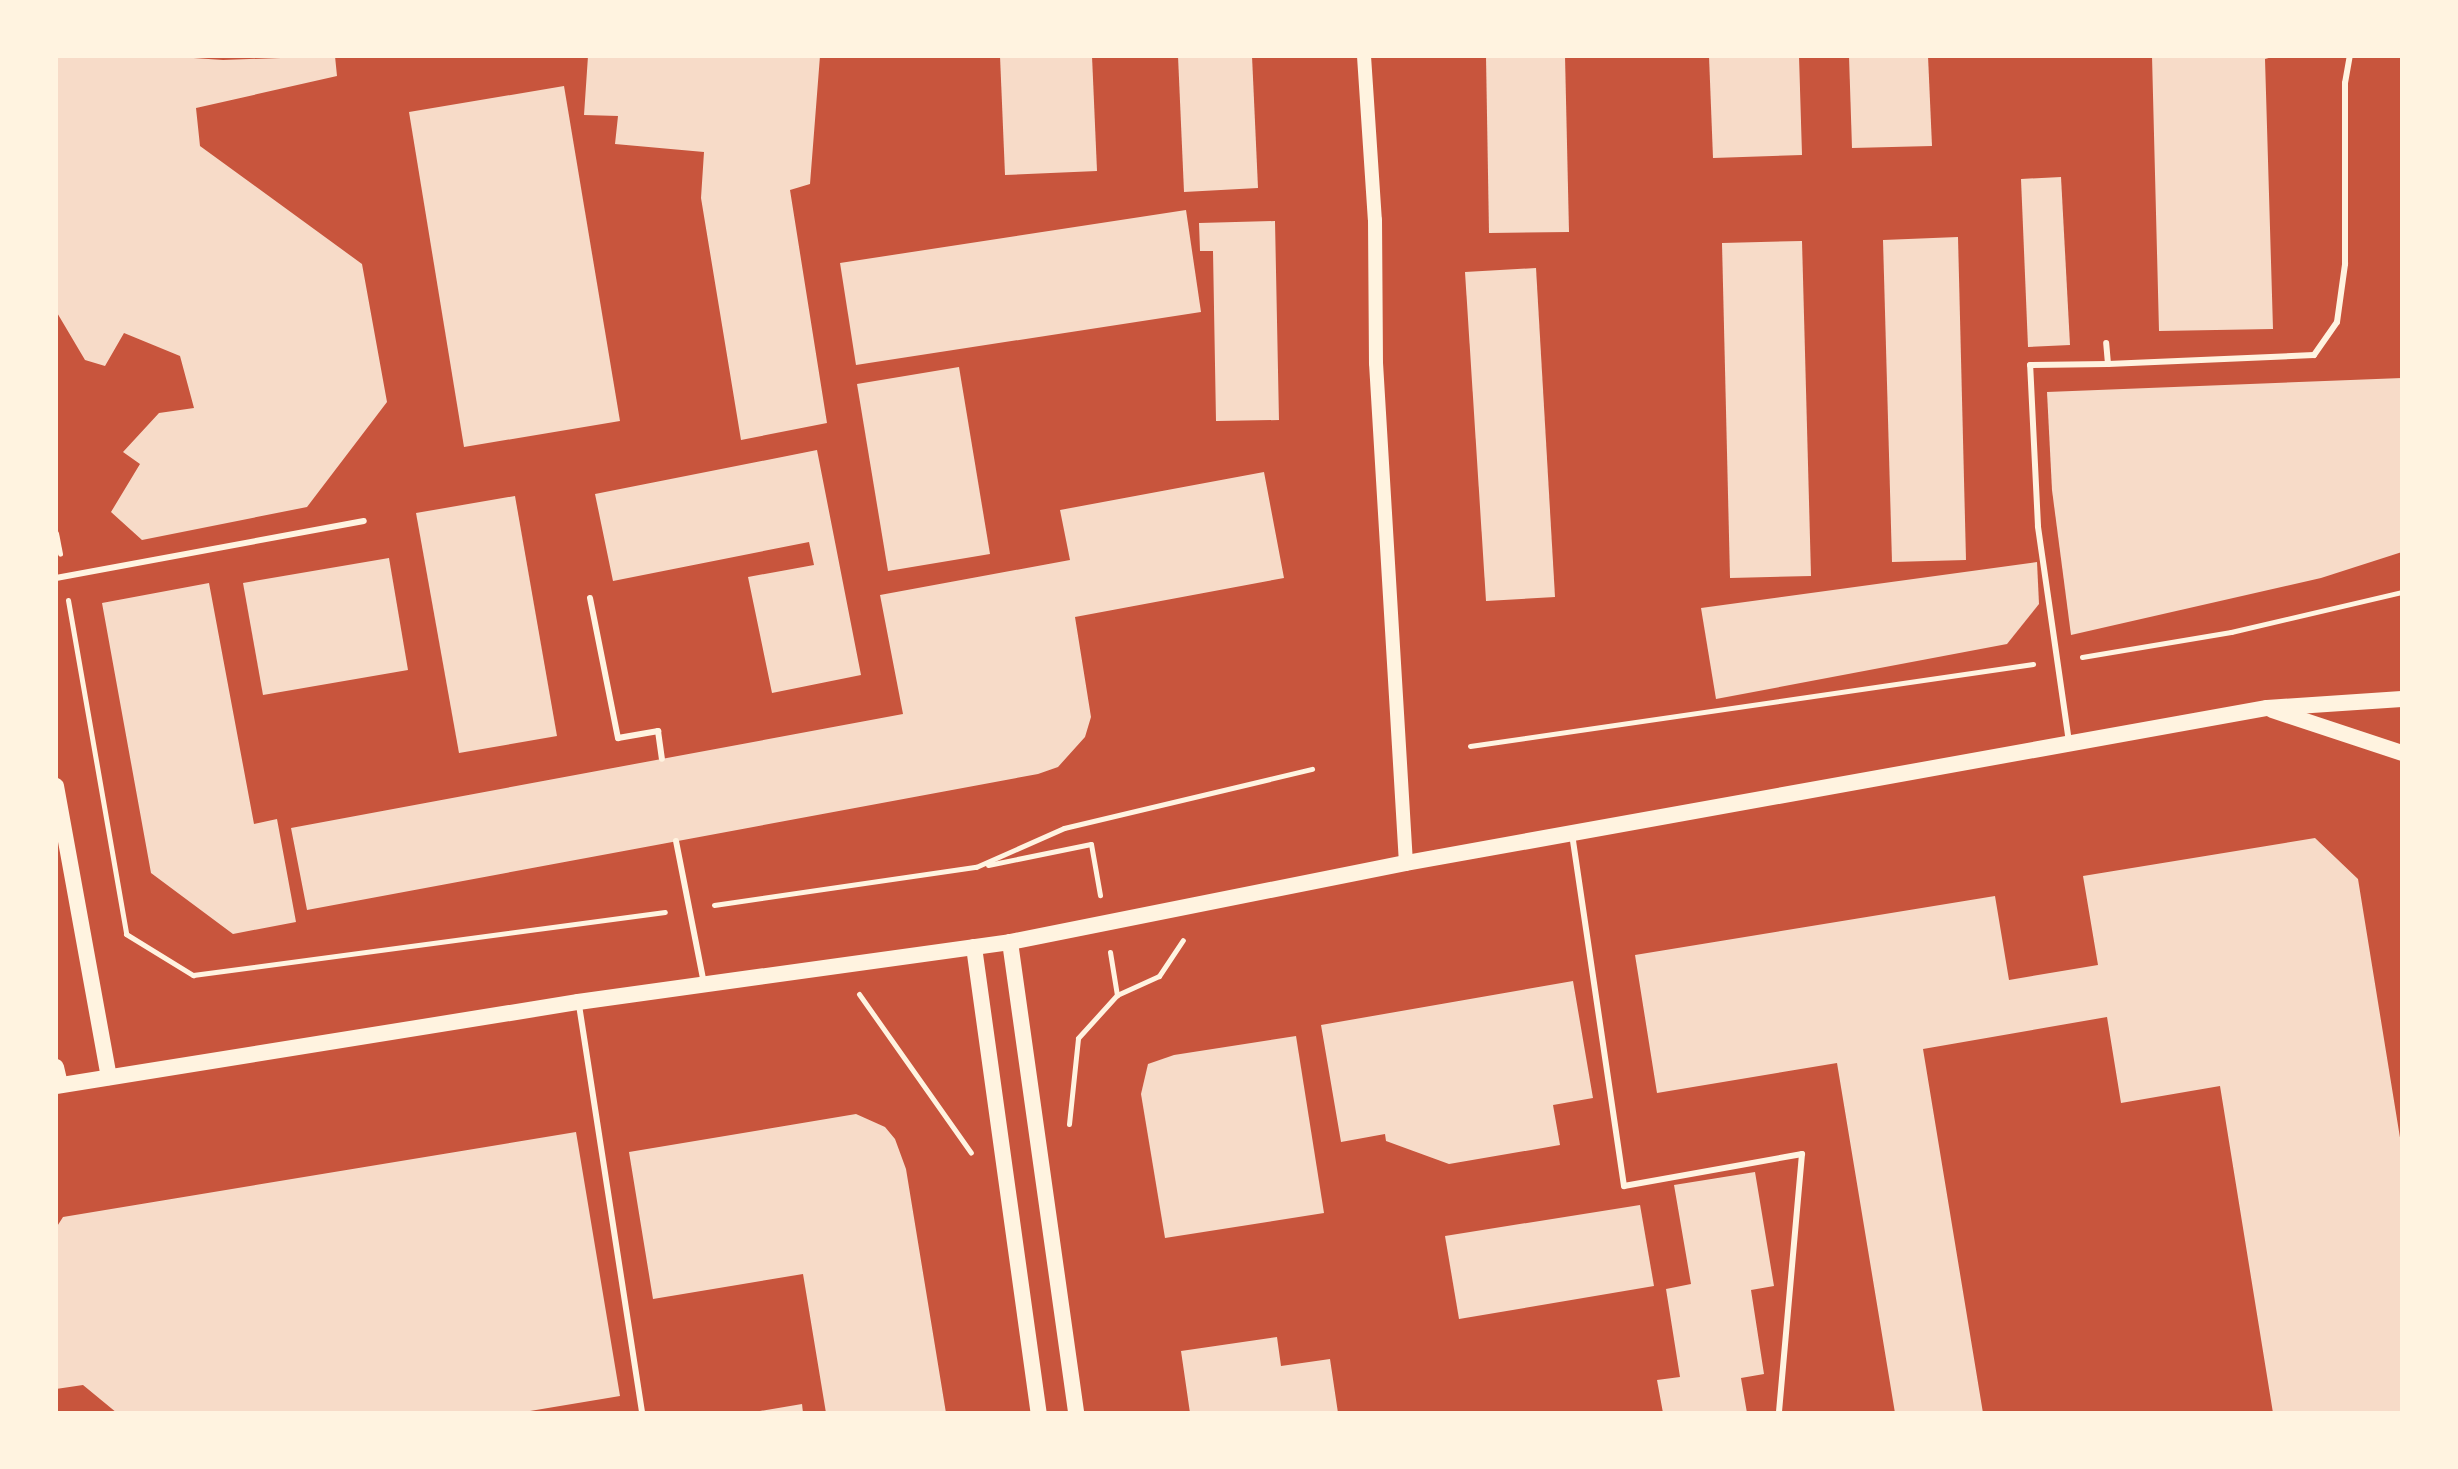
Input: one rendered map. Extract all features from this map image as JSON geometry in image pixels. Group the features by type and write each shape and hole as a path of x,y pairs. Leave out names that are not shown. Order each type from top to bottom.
{"main road":[{"path":"2378,698 2402,685"},
{"path":"56,1067 58,1086 578,1002 1010,942 1406,863 2267,708 2378,698 2402,699"},
{"path":"2267,708 2402,753"},
{"path":"56,786 109,1077"},
{"path":"1010,942 1076,1413"},
{"path":"974,947 1039,1413"}],"street":[{"path":"1364,56 1375,220 1380,425 1406,863"}],"lane":[{"path":"2069,746 2038,526 2030,365 2314,355 2337,322 2345,264 2345,83 2350,56"},
{"path":"2106,343 2108,364"},
{"path":"56,578 364,521"},
{"path":"590,598 618,738 658,731 662,759"},
{"path":"1572,834 1624,1186 1802,1154 1779,1413"},
{"path":"676,841 704,984"},
{"path":"578,1002 642,1413"}],"path":[{"path":"56,533 126,934 193,975 689,909 976,867 1091,844"},
{"path":"1470,746 2057,661 2231,632 2402,592"},
{"path":"976,867 1064,828 1312,769"},
{"path":"1072,1108 1078,1038 1117,995 1159,976 1209,901"},
{"path":"839,965 953,1124"}],"building":[{"path":"56,56 164,56 223,60 335,56 337,76 196,108 200,146 362,264 387,402 307,507 142,540 111,512 140,464 123,452 159,413 194,408 180,356 124,333 105,366 85,360 56,311"},
{"path":"588,56 820,56 810,184 790,190 827,423 741,440 701,198 704,152 615,144 618,116 584,115"},
{"path":"1000,56 1092,56 1097,171 1005,175"},
{"path":"1178,56 1252,56 1258,188 1184,192"},
{"path":"1486,56 1565,56 1569,232 1489,233"},
{"path":"1709,56 1799,56 1802,155 1713,158"},
{"path":"1849,56 1928,56 1932,146 1852,148"},
{"path":"2152,56 2276,56 2265,59 2273,329 2159,331"},
{"path":"564,86 620,421 464,447 409,112"},
{"path":"2061,177 2070,345 2028,347 2021,179"},
{"path":"1186,210 1201,312 856,365 840,263"},
{"path":"1275,221 1279,420 1216,421 1213,251 1200,251 1199,223"},
{"path":"1958,237 1966,560 1892,562 1883,240"},
{"path":"1802,241 1811,576 1730,578 1722,243"},
{"path":"1536,268 1555,597 1486,601 1465,272"},
{"path":"959,367 990,554 888,571 857,384"},
{"path":"2402,378 2402,552 2321,578 2071,635 2052,490 2047,392"},
{"path":"817,450 861,675 772,693 748,577 814,565 809,542 613,581 595,494"},
{"path":"1264,472 1284,578 1075,617 1091,717 1085,737 1058,767 1038,774 307,910 291,828 903,714 880,595 1070,560 1060,510"},
{"path":"515,496 557,736 459,753 416,513"},
{"path":"389,558 408,670 263,695 243,583"},
{"path":"2037,562 2039,604 2007,644 1716,699 1701,608"},
{"path":"209,583 254,824 277,819 296,922 233,934 151,873 102,603"},
{"path":"2315,838 2358,879 2402,1150 2402,1413 2273,1413 2220,1086 2121,1103 2107,1017 1923,1049 1983,1413 1895,1413 1837,1063 1657,1093 1635,955 1995,896 2009,980 2098,965 2083,876"},
{"path":"1573,981 1593,1098 1553,1105 1560,1145 1449,1164 1386,1141 1385,1134 1341,1142 1321,1025"},
{"path":"1296,1036 1324,1213 1165,1238 1141,1094 1148,1064 1174,1055"},
{"path":"856,1114 885,1127 895,1139 906,1169 946,1413 826,1413 803,1274 653,1299 629,1152"},
{"path":"576,1132 620,1396 518,1413 117,1413 83,1385 56,1389 56,1228 63,1217"},
{"path":"1755,1172 1774,1286 1751,1290 1764,1374 1741,1378 1747,1413 1663,1413 1657,1380 1680,1377 1666,1289 1691,1284 1674,1185"},
{"path":"1640,1205 1654,1286 1459,1319 1445,1236"},
{"path":"1277,1337 1281,1366 1330,1359 1338,1413 1190,1413 1181,1351"},
{"path":"802,1404 803,1413 760,1413 760,1411"}]}
